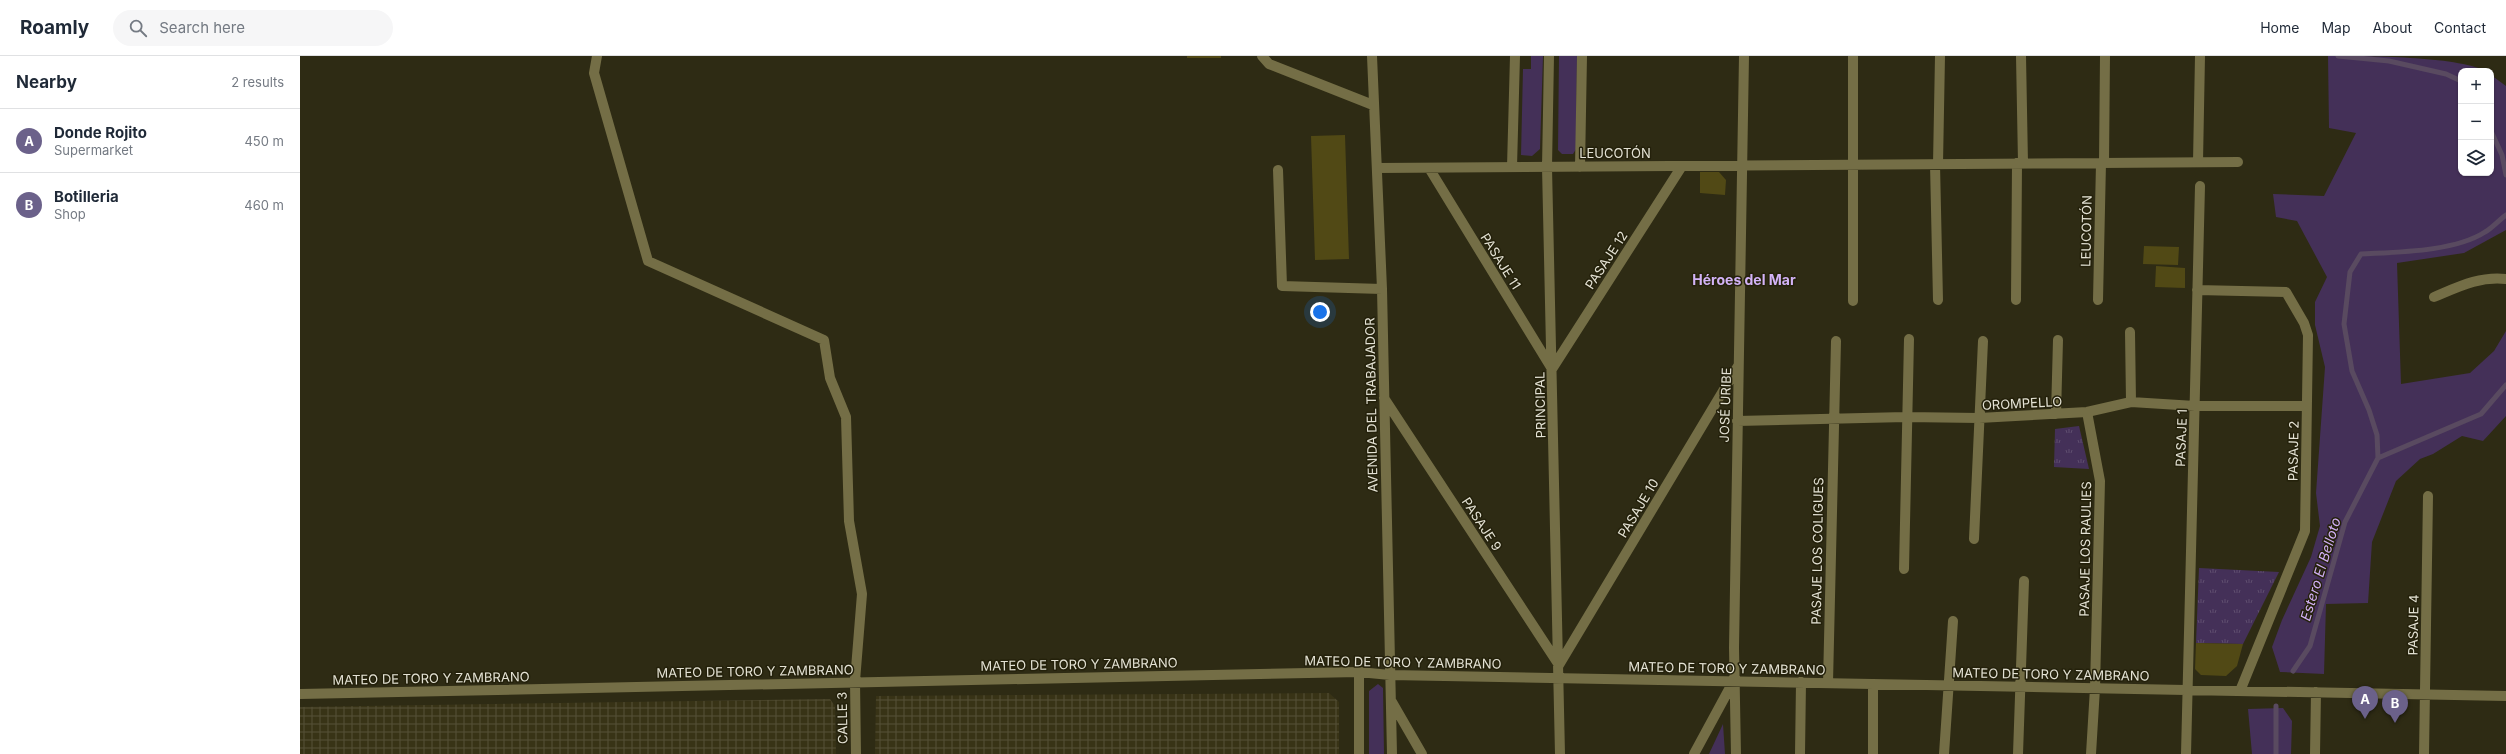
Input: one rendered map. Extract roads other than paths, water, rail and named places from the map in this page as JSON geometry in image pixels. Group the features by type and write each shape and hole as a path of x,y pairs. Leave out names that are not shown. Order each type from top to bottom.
{"street":[{"name":"CALLE 3","path":"597,56 594,73 648,261 824,340 830,378 846,417 849,521 862,594 855,681 856,754"},
{"path":"1262,56 1269,64 1373,105"},
{"name":"AVENIDA DEL TRABAJADOR","path":"1372,56 1382,289 1392,754"},
{"path":"1512,167 1514,56"},
{"name":"PRINCIPAL","path":"1549,56 1548,167 1560,754"},
{"path":"1580,167 1582,56"},
{"name":"JOSÉ URIBE","path":"1736,754 1734,681 1744,56"},
{"path":"1853,56 1853,301"},
{"path":"1938,300 1936,164 1940,56"},
{"path":"2016,300 2021,56"},
{"name":"LEUCOTÓN","path":"2098,300 2105,56"},
{"path":"2198,162 2200,56"},
{"name":"LEUCOTÓN","path":"1376,168 2238,162"},
{"name":"PASAJE 12","path":"1552,368 1682,166"},
{"name":"PASAJE 11","path":"1429,168 1552,368"},
{"path":"1278,170 1282,286 1382,289"},
{"name":"PASAJE 1","path":"2186,754 2186,690 2200,186"},
{"path":"2434,298 2470,282 2489,277 2506,279"},
{"name":"PASAJE 2","path":"2198,290 2286,292 2304,323 2308,335 2305,531 2240,691"},
{"path":"2130,332 2131,402"},
{"path":"1904,570 1906,417 1908,402 1909,339"},
{"path":"2056,414 2058,340"},
{"name":"PASAJE LOS COLIGUES","path":"1828,683 1836,341"},
{"path":"1974,539 1983,341"},
{"name":"PASAJE 10","path":"1559,665 1739,365"},
{"name":"PASAJE 9","path":"1384,398 1559,665"},
{"name":"OROMPELLO","path":"1737,421 1906,417 1979,418 2087,412 2131,402 2195,406 2307,406"},
{"name":"PASAJE LOS RAULIES","path":"2087,412 2100,481 2095,688 2091,754"},
{"name":"PASAJE 4","path":"2424,754 2428,496"},
{"path":"2018,754 2024,580"},
{"path":"1944,754 1947,685 1953,621"},
{"name":"MATEO DE TORO Y ZAMBRANO","path":"300,694 855,681 1359,672 1390,675 2506,696"},
{"path":"1359,672 1359,754"},
{"path":"1694,754 1734,681"},
{"path":"1800,754 1801,682"},
{"path":"1873,684 1873,754"},
{"path":"2315,754 2316,692"},
{"path":"1391,702 1422,754"}],"waterway":[{"name":"Estero El Belloto","path":"2338,56 2389,61 2446,74 2458,80"},
{"name":"Estero El Belloto","path":"2494,138 2502,155 2506,175"},
{"name":"Estero El Belloto","path":"2293,671 2310,646 2345,522 2378,458 2377,435 2369,410 2352,371 2344,324 2350,272 2361,254 2425,250 2458,244 2485,232 2506,215"},
{"path":"2378,458 2481,414 2506,385"},
{"name":"Estero El Belloto","path":"2276,706 2276,754"}],"place":[{"name":"Donde Rojito","path":"2365,719"},
{"name":"Botilleria","path":"2395,723"}],"district":[{"name":"Héroes del Mar","path":"1744,279"}]}
